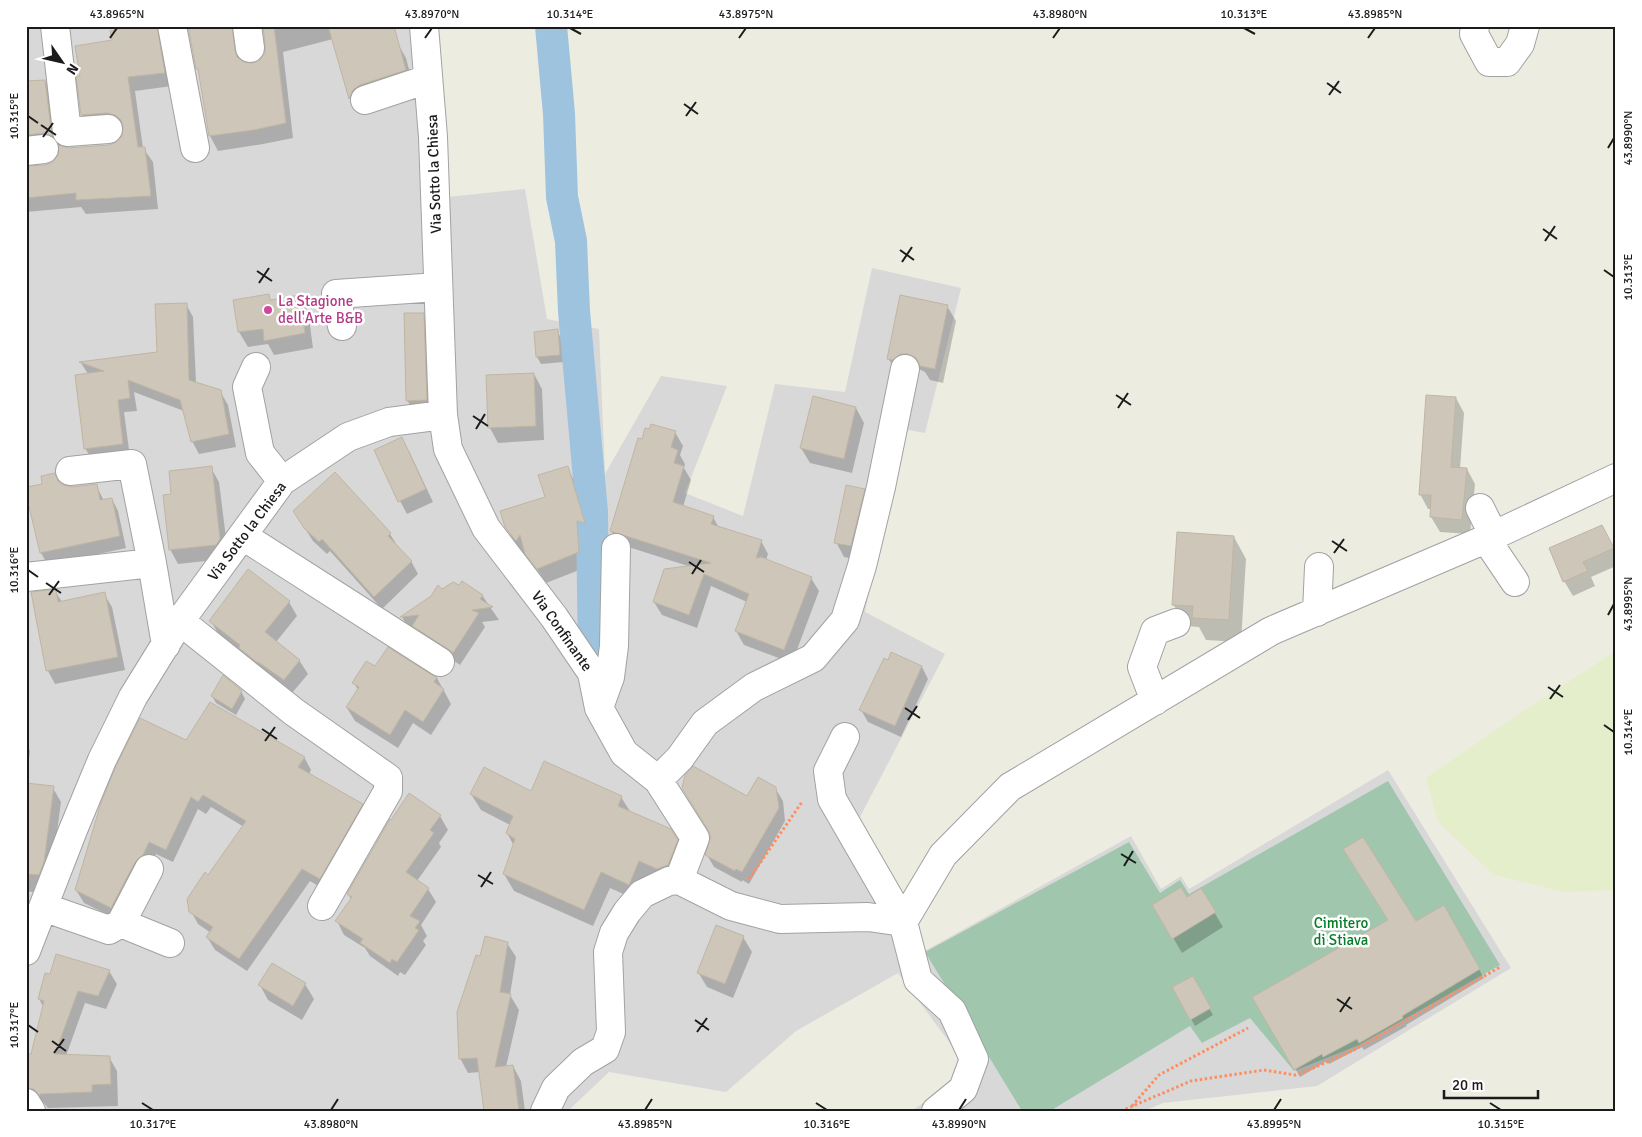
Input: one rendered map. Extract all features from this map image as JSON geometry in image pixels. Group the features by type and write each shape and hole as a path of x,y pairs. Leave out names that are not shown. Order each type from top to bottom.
{"street":[{"path":"55,26 67,132 108,128"},
{"path":"172,26 194,148"},
{"name":"Via Sotto la Chiesa","path":"26,951 42,906 102,760 133,697 180,621 282,481 348,437 389,422 443,415 433,137 424,26"},
{"path":"1475,26 1474,34 1489,62 1507,62 1520,44 1525,26"},
{"path":"365,100 428,79"},
{"path":"342,326 336,294 438,287"},
{"path":"256,367 247,387 260,453 282,481"},
{"path":"658,780 680,758 705,723 754,687 813,658 845,620 864,558 905,369"},
{"name":"Via Confinante","path":"443,415 448,449 486,528 554,617 592,673 599,708 624,753 658,780 695,838 679,880"},
{"path":"70,471 132,464 166,645"},
{"path":"902,922 943,855 1010,787 1271,631 1490,537 1616,478"},
{"path":"1480,508 1490,537 1515,582"},
{"path":"243,536 440,662"},
{"path":"599,708 610,676 614,646 616,548"},
{"path":"26,577 152,563"},
{"path":"1316,612 1319,567"},
{"path":"180,621 294,712 388,778 388,791 322,906"},
{"path":"1155,701 1142,667 1155,631 1176,623"},
{"path":"845,737 828,771 832,799 902,922 918,980 952,1011 974,1059 962,1089 936,1111"},
{"path":"42,906 109,930 120,923 150,869"},
{"path":"545,1111 556,1088 583,1062 605,1049 611,1032 608,952 614,933 627,912 642,894 669,881 679,880 732,906 780,919 868,917 902,922"},
{"path":"120,923 170,943"},
{"path":"26,1103 30,1111"}],"path":[{"path":"732,906 808,794 828,771"},
{"path":"1121,1111 1190,1081 1264,1070 1295,1075 1304,1072 1354,1050 1500,967"},
{"path":"1131,1107 1158,1075 1248,1028"}],"shaded area":[{"path":"26,26 436,26 447,197 525,189 547,319 599,329 605,474 661,376 727,386 685,493 743,516 775,384 845,392 872,268 961,288 925,433 903,429 865,612 945,654 860,817 902,897 921,953 1131,836 1161,889 1181,876 1189,889 1388,770 1511,968 1317,1086 1163,1103 1144,1111 912,1111 950,1083 964,1062 898,973 796,1031 726,1092 609,1072 568,1111 26,1111"}],"green space":[{"path":"1616,651 1616,890 1565,892 1494,875 1438,822 1426,778 1519,714"},
{"name":"Cimitero di Stiava","path":"1388,781 1500,965 1359,1045 1294,1071 1250,1018 1202,1043 1190,1026 1050,1111 1022,1111 925,952 1129,842 1160,893 1180,880 1189,894"}],"building":[{"path":"134,26 157,26 165,73 128,77 138,147 145,147 151,196 76,200 76,193 26,198 26,166 46,165 53,162 58,155 59,145 68,148 109,145 116,142 122,136 123,127 121,120 115,115 107,113 81,115 76,76 80,76 75,46 112,40 110,31"},
{"path":"188,26 232,26 237,57 244,62 252,63 259,61 265,53 263,26 274,26 286,123 254,130 209,136 198,69 196,69"},
{"path":"328,26 394,26 406,70 360,85 353,90 349,99"},
{"path":"45,80 52,136 43,133 26,135 26,81"},
{"name":"La Stagione dell'Arte B&B","path":"269,294 270,300 300,295 305,333 264,341 263,329 238,332 233,300"},
{"path":"900,295 948,305 935,369 920,366 916,358 908,354 900,354 893,360 887,359"},
{"path":"187,303 189,380 221,390 229,434 191,442 180,400 128,380 130,398 118,400 123,444 84,449 75,375 104,371 79,362 157,352 155,304"},
{"path":"404,313 424,313 427,400 406,401"},
{"path":"558,329 560,355 536,357 534,332"},
{"path":"534,373 536,426 488,428 486,375"},
{"path":"1426,395 1456,397 1451,467 1467,468 1462,520 1430,517 1431,495 1419,495"},
{"path":"813,396 856,407 844,459 800,448"},
{"path":"651,424 676,431 671,447 678,450 674,463 684,466 673,502 714,516 711,524 762,540 756,558 761,557 812,577 784,650 735,631 749,594 704,574 689,615 653,602 664,569 711,563 610,531 638,438 642,439 645,428 649,429"},
{"path":"402,437 426,489 398,502 374,450"},
{"path":"212,466 220,539 216,545 169,550 163,495 171,494 169,471"},
{"path":"568,466 585,523 577,521 579,552 537,569 525,554 520,535 516,541 505,527 500,511 545,497 538,475"},
{"path":"335,472 391,533 388,536 412,561 374,597 322,539 319,542 304,528 293,511"},
{"path":"55,473 58,481 64,485 72,487 97,484 100,500 112,498 120,536 40,553 26,487 42,484 41,476"},
{"path":"846,485 865,489 851,546 834,543"},
{"path":"1602,525 1614,548 1583,562 1588,571 1563,582 1549,548"},
{"path":"1177,532 1234,536 1229,620 1192,618 1193,606 1172,605"},
{"path":"248,569 290,601 265,632 300,660 284,680 258,663 239,648 240,645 209,621"},
{"path":"462,581 483,595 480,599 493,607 472,610 479,613 453,653 412,626 419,615 400,617 431,596 438,585 442,589 453,582 459,585"},
{"path":"56,589 58,602 105,592 118,657 46,671 31,592"},
{"path":"388,647 437,677 434,682 444,689 423,722 405,710 390,735 346,707 359,687 352,683 366,661 375,666"},
{"path":"891,652 922,666 895,726 859,710 884,658 888,660"},
{"path":"223,675 242,691 232,709 211,696"},
{"path":"210,702 305,757 298,767 363,804 320,879 302,869 239,959 206,937 213,927 189,912 187,899 205,872 208,875 246,821 203,795 198,802 191,797 166,850 149,842 143,855 135,862 111,908 75,890 101,803 116,766 140,718 186,740"},
{"path":"544,761 622,796 618,806 671,829 678,840 668,865 657,869 639,861 629,885 601,872 584,910 503,874 515,839 506,833 513,816 470,794 484,767 531,791"},
{"path":"693,766 747,796 758,777 776,787 779,808 742,872 736,869 735,871 705,855 711,837 682,788 685,775"},
{"path":"26,783 54,786 44,862 39,875 26,874"},
{"path":"409,793 441,815 430,830 434,833 406,872 429,888 410,916 420,921 415,928 419,930 397,962 392,959 390,963 360,943 363,939 335,921 352,897 347,894 390,819"},
{"path":"1363,837 1416,921 1444,905 1480,969 1402,1016 1403,1018 1359,1043 1357,1039 1323,1057 1322,1054 1294,1070 1252,997 1388,920 1343,849"},
{"path":"1181,887 1187,897 1201,888 1216,912 1172,939 1152,905"},
{"path":"716,925 744,936 725,984 697,973"},
{"path":"485,936 508,942 500,992 511,994 495,1067 513,1065 519,1111 484,1111 477,1058 459,1059 457,1012 476,955 480,956"},
{"path":"56,954 110,970 98,996 78,991 55,1054 110,1056 111,1084 92,1085 92,1092 40,1094 40,1096 34,1089 26,1088 28,1054 31,1054 44,1001 38,999 45,973 50,974"},
{"path":"272,963 306,983 293,1006 258,985"},
{"path":"1193,976 1211,1008 1190,1020 1172,987"}],"waterway":[{"path":"551,26 559,114 562,197 571,241 574,311 592,512 594,666"}],"place":[{"name":"La Stagione dell'Arte B&B","path":"268,310"}]}
